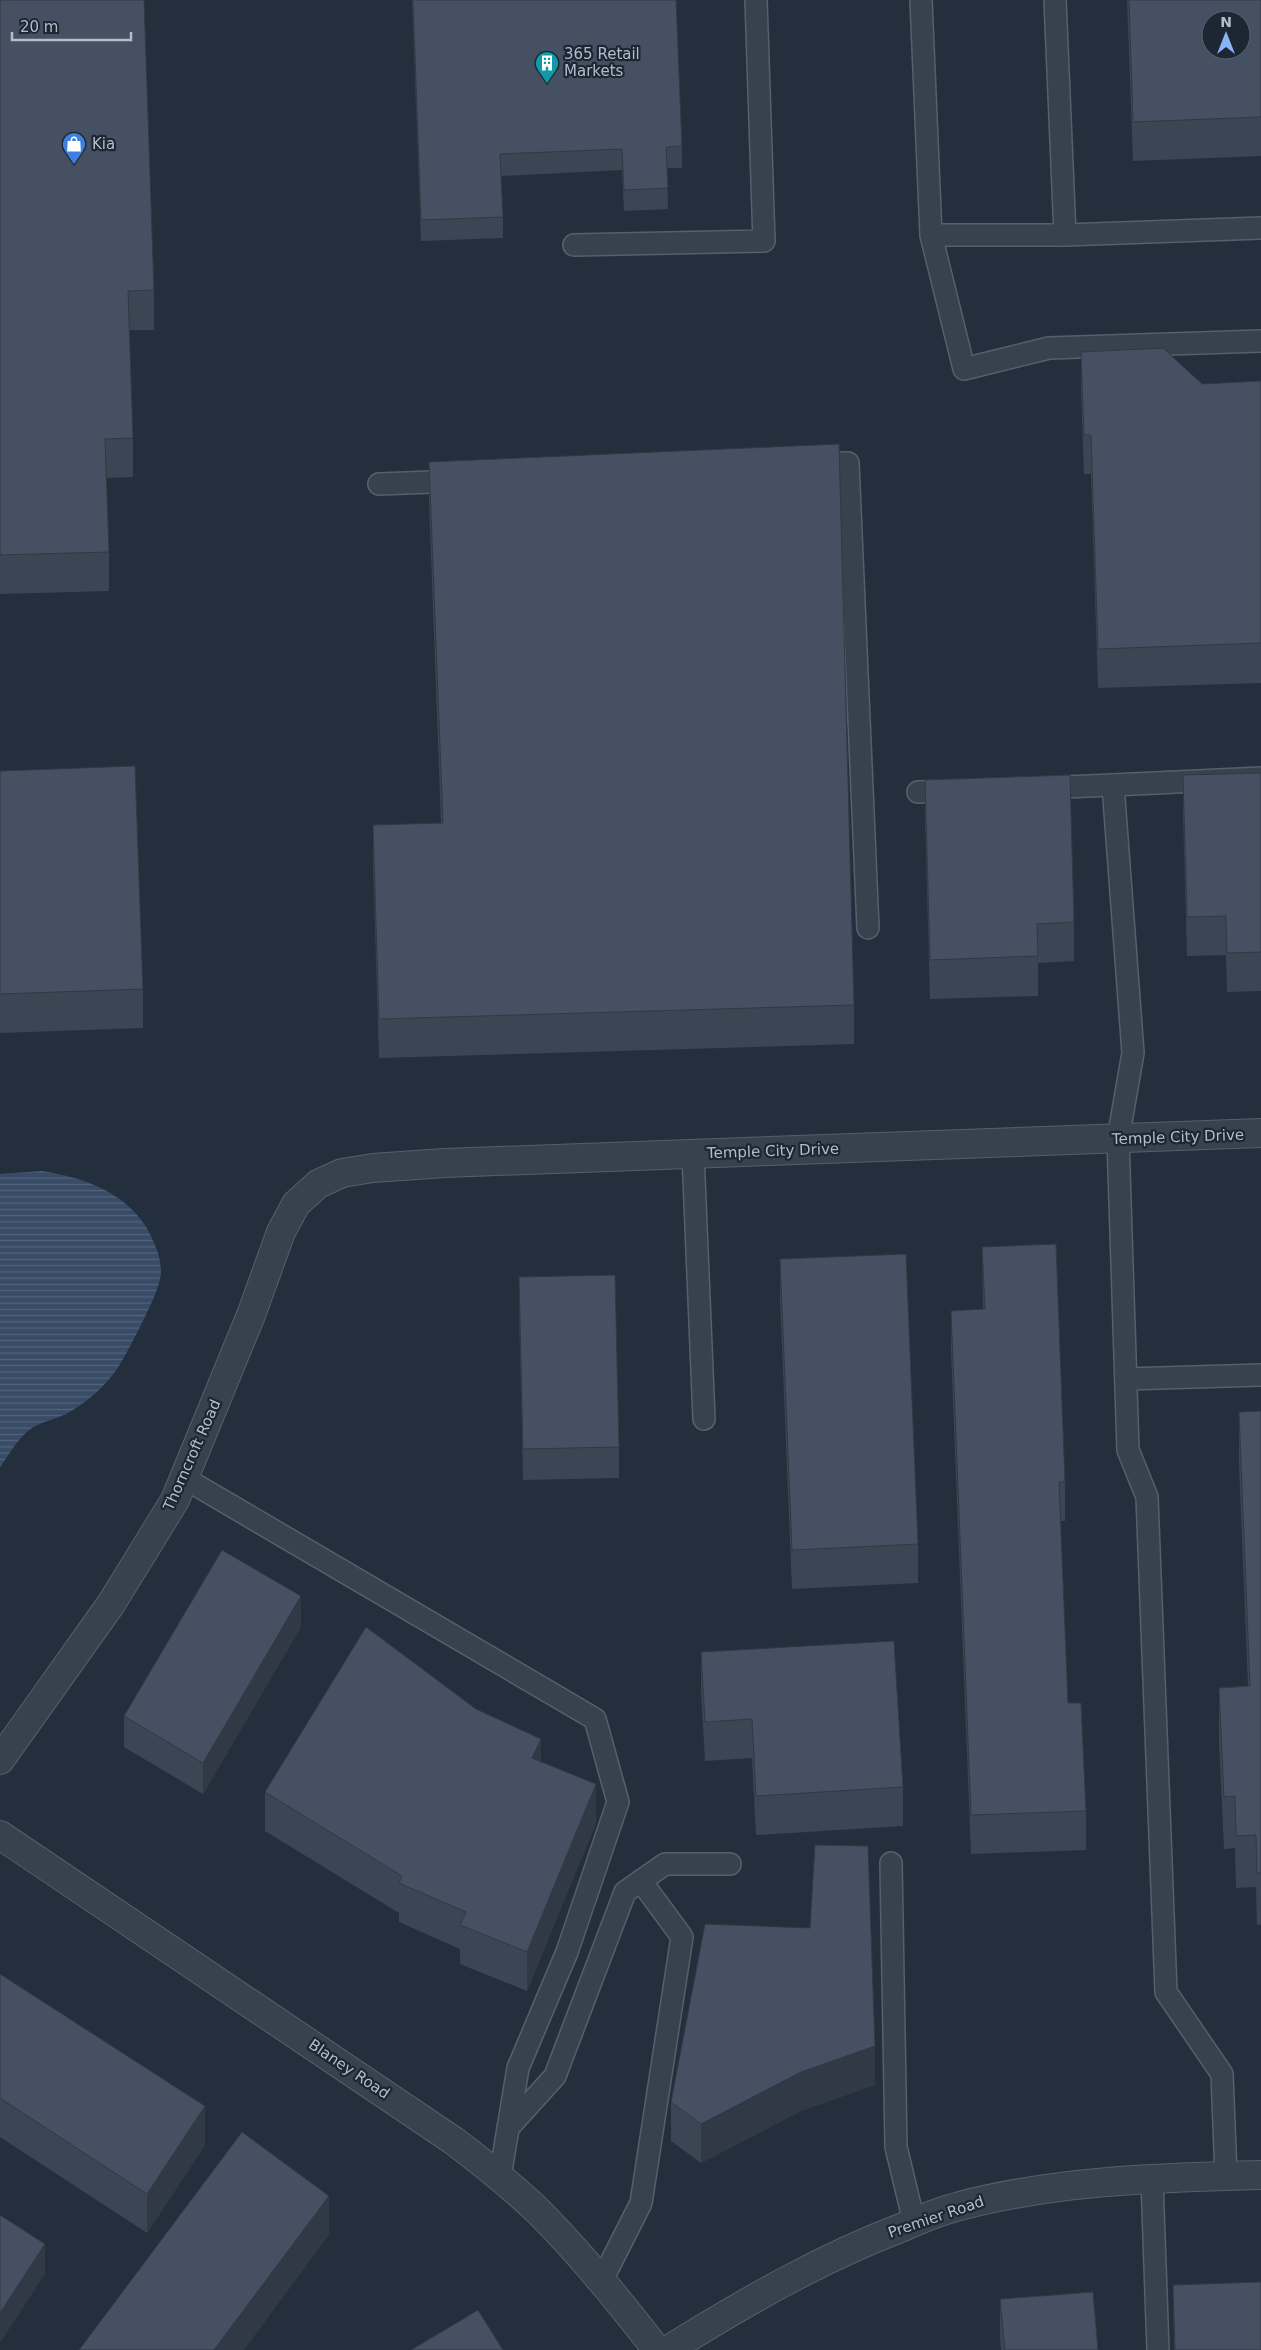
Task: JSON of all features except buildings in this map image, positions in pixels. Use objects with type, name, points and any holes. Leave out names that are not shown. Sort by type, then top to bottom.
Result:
[{"type":"street","name":"Temple City Drive","points":[[296,1204],[318,1184],[342,1173],[373,1168],[605,1156],[1261,1133]]},
{"type":"street","name":"Thorncroft Road","points":[[0,1760],[112,1604],[175,1500],[251,1315],[281,1232],[296,1204]]},
{"type":"street","name":"Blaney Road","points":[[0,1835],[378,2088],[454,2141],[500,2177],[539,2212],[602,2280],[657,2350]]},
{"type":"street","name":"Premier Road","points":[[668,2350],[739,2306],[813,2265],[866,2241],[957,2206],[1050,2188],[1152,2180],[1261,2175]]},
{"type":"lane","points":[[574,245],[764,241],[756,0]]},
{"type":"lane","points":[[921,0],[931,236],[964,369],[1049,348],[1261,342]]},
{"type":"lane","points":[[1055,0],[1065,236]]},
{"type":"lane","points":[[931,236],[1065,236],[1261,228]]},
{"type":"lane","points":[[790,465],[848,462],[868,928]]},
{"type":"lane","points":[[379,484],[476,480]]},
{"type":"lane","points":[[1025,788],[1261,778]]},
{"type":"lane","points":[[1113,785],[1133,1053],[1118,1139],[1128,1450],[1147,1497],[1166,1992],[1222,2074],[1226,2176]]},
{"type":"lane","points":[[918,792],[976,790]]},
{"type":"lane","points":[[693,1154],[704,1419]]},
{"type":"lane","points":[[1126,1379],[1261,1375]]},
{"type":"lane","points":[[184,1478],[595,1720],[618,1802],[567,1952],[518,2068],[500,2177]]},
{"type":"lane","points":[[892,1863],[896,2147],[914,2222]]},
{"type":"lane","points":[[508,2128],[555,2076],[625,1892],[665,1864],[730,1864]]},
{"type":"lane","points":[[602,2280],[641,2203],[682,1937],[641,1881]]},
{"type":"lane","points":[[1152,2180],[1166,2304],[1158,2350]]},
{"type":"water","points":[[42,1171],[93,1184],[123,1201],[146,1227],[157,1250],[161,1272],[158,1286],[139,1329],[123,1360],[108,1381],[76,1408],[66,1414],[36,1425],[28,1431],[0,1467],[0,1174]]},
{"type":"place","name":"365 Retail Markets","points":[[547,84]]},
{"type":"place","name":"Kia","points":[[74,165]]}]
